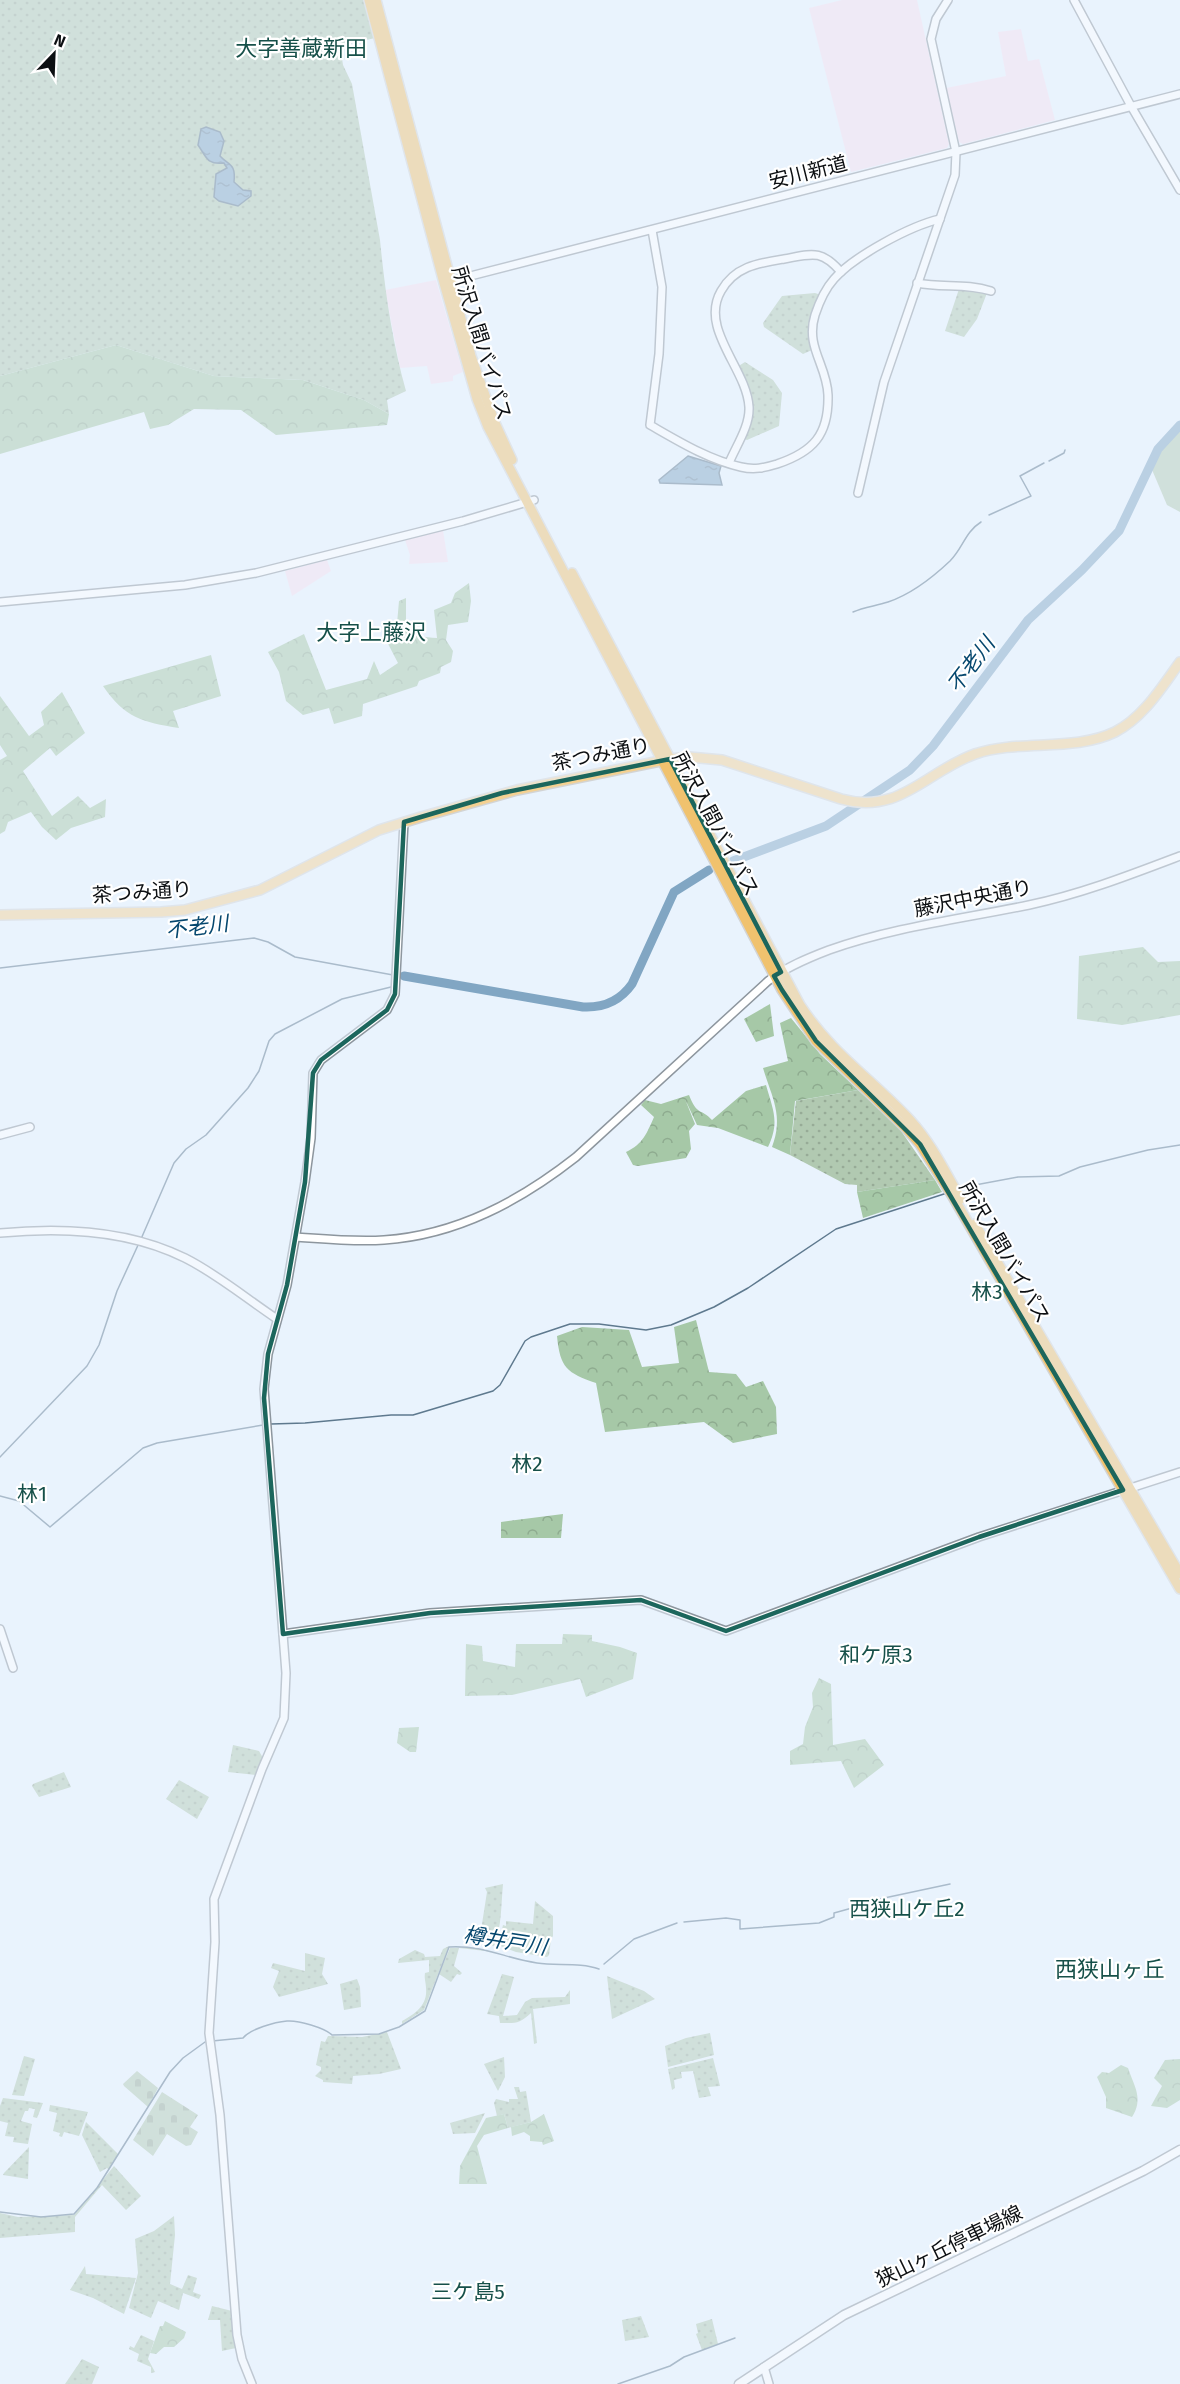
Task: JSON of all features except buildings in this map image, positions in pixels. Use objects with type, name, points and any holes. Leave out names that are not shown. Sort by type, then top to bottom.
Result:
[{"type":"highway","name":"所沢入間バイパス","points":[[369,0],[448,282]]},
{"type":"highway","name":"所沢入間バイパス","points":[[376,0],[474,390],[488,427],[531,501],[777,974],[822,1036],[912,1122],[936,1155],[953,1192],[1126,1489],[1180,1589]]},
{"type":"highway","name":"所沢入間バイパス","points":[[1126,1489],[1180,1574]]},
{"type":"main road","name":"茶つみ通り","points":[[0,915],[185,910],[260,890],[368,835],[404,822],[517,790],[666,759],[689,757],[722,760],[841,799],[872,804],[901,794],[945,768],[975,754],[1008,746],[1086,740],[1116,731],[1138,715],[1180,662]]},
{"type":"main road","name":"狭山ヶ丘停車場線","points":[[739,2384],[844,2315],[1143,2171],[1180,2150]]},
{"type":"street","points":[[858,493],[884,382],[955,174],[956,152],[931,39],[936,19],[948,0]]},
{"type":"street","points":[[1074,0],[1131,106],[1180,190]]},
{"type":"street","name":"安川新道","points":[[448,282],[1180,94]]},
{"type":"street","points":[[652,230],[662,287],[658,354],[650,425],[688,446],[729,463],[743,468],[764,468],[801,456],[818,439],[826,416],[828,392],[813,347],[813,324],[824,294],[841,272],[897,234],[940,219]]},
{"type":"street","points":[[729,463],[747,420],[749,404],[728,348],[716,327],[715,311],[721,291],[735,274],[752,265],[811,254],[828,259],[841,272]]},
{"type":"street","points":[[917,283],[938,287],[973,286],[991,291]]},
{"type":"street","points":[[0,602],[185,585],[256,573],[531,501]]},
{"type":"street","points":[[252,2384],[242,2359],[237,2335],[220,2115],[209,2033],[215,1942],[215,1893],[250,1798],[284,1718],[286,1673],[265,1424],[265,1376],[296,1237],[311,1138],[313,1073],[321,1060],[387,1010],[395,994],[404,822]]},
{"type":"street","name":"藤沢中央通り","points":[[296,1237],[366,1241],[419,1236],[485,1215],[522,1196],[576,1157],[777,974],[820,954],[878,935],[1068,896],[1180,856]]},
{"type":"street","points":[[0,1135],[30,1127]]},
{"type":"street","points":[[0,1233],[54,1230],[140,1240],[187,1259],[277,1319]]},
{"type":"street","points":[[283,1634],[430,1613],[641,1600],[726,1631],[980,1537],[1180,1472]]},
{"type":"street","points":[[0,1629],[13,1668]]},
{"type":"street","points":[[764,2367],[769,2384]]},
{"type":"highlighted area","points":[[670,759],[781,972],[774,976],[782,990],[816,1041],[920,1144],[1123,1490],[979,1537],[726,1631],[641,1600],[430,1613],[283,1634],[264,1398],[268,1354],[287,1285],[305,1182],[313,1073],[321,1060],[387,1010],[395,994],[404,822],[502,793]]},
{"type":"shaded area","points":[[842,0],[917,0],[949,144],[947,148],[851,172],[809,8]]},
{"type":"shaded area","points":[[1021,29],[1028,61],[1039,59],[1055,120],[963,144],[959,142],[946,88],[1006,76],[998,32]]},
{"type":"shaded area","points":[[436,280],[463,372],[453,376],[453,381],[431,384],[427,366],[400,368],[385,290]]},
{"type":"shaded area","points":[[443,530],[448,562],[409,564],[410,555],[405,540]]},
{"type":"shaded area","points":[[327,560],[331,571],[292,596],[285,571]]},
{"type":"green space","points":[[0,0],[365,0],[375,38],[340,46],[343,65],[352,84],[380,240],[390,316],[406,391],[387,400],[389,414],[364,400],[303,380],[214,376],[116,345],[0,376]]},
{"type":"green space","points":[[959,289],[987,293],[977,319],[964,337],[945,331]]},
{"type":"green space","points":[[815,293],[821,295],[812,350],[803,354],[764,327],[763,323],[782,296]]},
{"type":"green space","points":[[116,345],[214,376],[303,380],[364,400],[389,414],[387,425],[276,435],[241,410],[194,409],[168,425],[150,429],[144,412],[0,454],[0,376]]},
{"type":"green space","points":[[745,362],[773,380],[782,393],[779,426],[747,440],[742,438],[751,415],[737,367]]},
{"type":"green space","points":[[1180,427],[1180,512],[1167,505],[1150,465],[1171,434]]},
{"type":"green space","points":[[469,583],[471,601],[468,622],[448,625],[446,640],[453,651],[451,662],[441,667],[440,673],[419,681],[417,686],[363,704],[362,716],[334,724],[329,708],[303,715],[286,701],[279,672],[268,652],[304,634],[326,690],[367,679],[374,661],[380,675],[398,663],[386,640],[396,635],[399,601],[406,598],[406,627],[409,630],[420,636],[437,638],[434,610],[451,603],[455,593]]},
{"type":"green space","points":[[211,655],[221,696],[173,711],[179,728],[135,717],[119,705],[103,686]]},
{"type":"green space","points":[[62,692],[85,733],[56,756],[50,748],[23,771],[52,816],[78,796],[90,808],[106,799],[105,817],[71,828],[56,840],[31,812],[8,822],[5,831],[0,834],[0,760],[7,756],[0,745],[0,696],[29,736],[44,725],[41,712]]},
{"type":"green space","points":[[1143,947],[1158,962],[1180,961],[1180,1015],[1122,1025],[1077,1019],[1079,956]]},
{"type":"green space","points":[[770,1004],[774,1036],[756,1042],[744,1019]]},
{"type":"green space","points":[[791,1018],[820,1054],[858,1090],[795,1101],[790,1155],[772,1147],[777,1116],[763,1068],[788,1061],[780,1023]]},
{"type":"green space","points":[[766,1085],[773,1109],[774,1123],[768,1147],[718,1128],[697,1125],[685,1099],[695,1124],[689,1131],[691,1149],[686,1158],[638,1166],[633,1165],[626,1152],[640,1142],[654,1117],[641,1105],[645,1100],[661,1104],[689,1095],[697,1109],[712,1120],[746,1091]]},
{"type":"green space","points":[[858,1090],[899,1128],[935,1180],[857,1192],[857,1185],[845,1184],[790,1155],[796,1101]]},
{"type":"green space","points":[[935,1180],[942,1192],[863,1218],[857,1192]]},
{"type":"green space","points":[[696,1320],[709,1372],[736,1374],[746,1387],[763,1381],[776,1407],[777,1434],[733,1443],[704,1422],[605,1432],[596,1383],[578,1376],[567,1368],[560,1355],[557,1336],[582,1327],[629,1330],[642,1367],[679,1363],[674,1327]]},
{"type":"green space","points":[[563,1514],[561,1538],[501,1538],[501,1522]]},
{"type":"green space","points":[[563,1634],[592,1635],[592,1641],[637,1653],[633,1679],[586,1697],[580,1679],[512,1695],[465,1696],[466,1644],[482,1646],[483,1661],[515,1667],[516,1644],[562,1644]]},
{"type":"green space","points":[[819,1678],[831,1684],[833,1745],[865,1739],[884,1765],[854,1788],[841,1761],[790,1765],[790,1751],[803,1744],[805,1727],[813,1707],[812,1693]]},
{"type":"green space","points":[[419,1727],[416,1752],[410,1752],[397,1743],[399,1728]]},
{"type":"green space","points":[[233,1745],[259,1751],[263,1758],[256,1775],[228,1772]]},
{"type":"green space","points":[[64,1772],[71,1787],[39,1797],[33,1784]]},
{"type":"green space","points":[[179,1780],[209,1797],[197,1819],[166,1799]]},
{"type":"green space","points":[[503,1884],[497,1939],[494,1946],[479,1943],[487,1892],[485,1888]]},
{"type":"green space","points":[[535,1901],[553,1916],[553,1936],[549,1955],[547,1957],[516,1952],[498,1945],[506,1921],[533,1924]]},
{"type":"green space","points":[[449,1946],[424,2010],[402,2024],[402,2021],[423,2004],[426,1994],[425,1973],[429,1972],[429,1960],[398,1963],[399,1959],[415,1950],[424,1954],[425,1957],[440,1956],[443,1949]]},
{"type":"green space","points":[[469,1947],[494,1952],[459,1948],[454,1966],[462,1973],[457,1974],[451,1982],[439,1974],[450,1948]]},
{"type":"green space","points":[[305,1953],[325,1958],[322,1974],[328,1984],[279,1997],[273,1987],[279,1971],[271,1968],[273,1963],[305,1971]]},
{"type":"green space","points":[[502,1974],[514,1977],[503,2016],[517,2015],[525,2002],[532,1998],[565,1997],[570,1990],[570,2004],[533,2009],[537,2043],[534,2044],[531,2013],[520,2021],[510,2023],[500,2023],[499,2016],[487,2014]]},
{"type":"green space","points":[[607,1976],[644,1991],[655,1999],[612,2019]]},
{"type":"green space","points":[[357,1979],[360,1987],[361,2007],[344,2010],[340,1984]]},
{"type":"green space","points":[[387,2032],[401,2069],[353,2076],[352,2084],[323,2082],[315,2076],[321,2070],[321,2067],[316,2065],[321,2041],[325,2042],[328,2036],[362,2037]]},
{"type":"green space","points":[[710,2033],[714,2055],[668,2067],[665,2046],[686,2038]]},
{"type":"green space","points":[[24,2056],[35,2059],[24,2096],[12,2095]]},
{"type":"green space","points":[[504,2057],[505,2077],[498,2091],[484,2064]]},
{"type":"green space","points":[[713,2058],[720,2086],[708,2087],[711,2096],[699,2098],[693,2071],[681,2072],[682,2078],[674,2080],[675,2088],[672,2090],[668,2069]]},
{"type":"green space","points":[[1180,2059],[1180,2100],[1167,2108],[1151,2106],[1162,2086],[1154,2078],[1165,2060]]},
{"type":"green space","points":[[1121,2065],[1128,2068],[1137,2093],[1136,2110],[1132,2117],[1106,2108],[1106,2097],[1097,2077],[1102,2072],[1109,2073]]},
{"type":"green space","points":[[137,2071],[158,2088],[148,2107],[123,2084]]},
{"type":"green space","points":[[514,2087],[519,2087],[520,2092],[526,2091],[531,2122],[508,2128],[504,2114],[497,2116],[494,2103],[496,2099],[509,2102],[509,2099],[518,2099]]},
{"type":"green space","points":[[162,2092],[198,2115],[190,2127],[198,2132],[191,2145],[186,2146],[167,2134],[153,2156],[133,2140]]},
{"type":"green space","points":[[3,2098],[43,2103],[37,2118],[33,2117],[35,2109],[29,2108],[25,2111],[21,2121],[32,2124],[28,2144],[13,2142],[14,2137],[5,2136],[8,2123],[0,2121],[0,2106]]},
{"type":"green space","points":[[50,2105],[88,2112],[79,2136],[64,2132],[62,2137],[59,2136],[60,2133],[53,2131],[57,2113],[49,2111]]},
{"type":"green space","points":[[485,2113],[475,2133],[453,2134],[450,2123]]},
{"type":"green space","points":[[504,2114],[508,2128],[484,2135],[477,2146],[487,2184],[459,2184],[460,2166],[486,2118]]},
{"type":"green space","points":[[544,2114],[554,2141],[543,2145],[542,2142],[530,2141],[530,2136],[524,2132],[512,2136],[511,2127],[531,2122]]},
{"type":"green space","points":[[86,2122],[118,2154],[109,2170],[107,2168],[100,2172],[82,2135]]},
{"type":"green space","points":[[29,2147],[28,2179],[3,2175],[4,2173]]},
{"type":"green space","points":[[114,2166],[141,2196],[126,2210],[102,2185],[75,2217],[75,2232],[0,2238],[0,2213],[18,2217],[74,2215]]},
{"type":"green space","points":[[174,2216],[175,2235],[170,2284],[182,2289],[188,2275],[197,2278],[193,2292],[201,2295],[199,2299],[183,2293],[179,2310],[158,2301],[151,2318],[129,2308],[138,2273],[135,2239],[154,2231]]},
{"type":"green space","points":[[85,2266],[86,2274],[136,2278],[124,2314],[93,2298],[70,2290]]},
{"type":"green space","points":[[212,2306],[232,2311],[236,2348],[222,2351],[220,2320],[208,2320]]},
{"type":"green space","points":[[641,2316],[649,2337],[625,2341],[622,2320]]},
{"type":"green space","points":[[712,2319],[718,2344],[702,2350],[696,2334],[698,2333],[696,2324]]},
{"type":"green space","points":[[165,2321],[186,2332],[184,2338],[174,2347],[164,2347],[156,2354],[150,2353],[160,2326],[163,2326]]},
{"type":"green space","points":[[141,2335],[154,2341],[148,2359],[155,2372],[151,2373],[151,2367],[137,2361],[139,2354],[129,2349],[130,2346],[134,2348]]},
{"type":"green space","points":[[82,2359],[99,2367],[92,2384],[65,2384]]},
{"type":"water","points":[[206,127],[220,132],[224,141],[220,156],[233,168],[234,182],[243,190],[251,191],[251,196],[238,206],[219,201],[214,197],[216,174],[227,168],[224,163],[214,163],[208,160],[198,145],[201,129]]},
{"type":"water","points":[[688,456],[721,466],[719,473],[722,485],[660,483],[659,480]]},
{"type":"waterway","name":"不老川","points":[[733,861],[826,826],[910,770],[933,746],[1028,620],[1082,570],[1119,531],[1158,449],[1180,425]]},
{"type":"waterway","points":[[1049,461],[1064,453],[1065,450]]},
{"type":"waterway","points":[[989,515],[1031,496],[1020,476],[1044,463]]},
{"type":"waterway","points":[[853,612],[897,599],[921,585],[950,561],[971,530],[981,522]]},
{"type":"waterway","name":"不老川","points":[[404,976],[583,1007],[604,1005],[622,995],[632,984],[674,892],[709,870]]},
{"type":"waterway","name":"不老川","points":[[0,968],[254,938],[268,942],[295,957],[393,975],[392,980]]},
{"type":"waterway","points":[[141,1239],[174,1163],[186,1149],[206,1135],[248,1088],[259,1071],[269,1041],[275,1034],[342,999],[391,987]]},
{"type":"waterway","points":[[959,1188],[1018,1177],[1059,1176],[1080,1167],[1148,1150],[1180,1145]]},
{"type":"waterway","points":[[271,1424],[413,1415],[493,1391],[500,1385],[525,1341],[531,1337],[570,1324],[599,1324],[646,1330],[671,1325],[714,1307],[748,1288],[836,1229],[947,1193]]},
{"type":"waterway","points":[[0,1457],[87,1366],[99,1345],[117,1291],[139,1243]]},
{"type":"waterway","points":[[0,1496],[19,1501],[50,1527],[143,1448],[157,1443],[263,1425]]},
{"type":"waterway","name":"樽井戸川","points":[[684,1922],[726,1918],[740,1920],[740,1929],[819,1923],[834,1917],[834,1913],[852,1908],[856,1904],[950,1884]]},
{"type":"waterway","name":"樽井戸川","points":[[604,1964],[634,1939],[677,1923]]},
{"type":"waterway","name":"樽井戸川","points":[[212,2041],[243,2038],[257,2029],[287,2021],[311,2025],[332,2035],[379,2034],[399,2027],[425,2011],[449,1947],[473,1948],[537,1963],[599,1969]]},
{"type":"waterway","name":"樽井戸川","points":[[0,2212],[41,2217],[74,2214],[97,2188],[170,2072],[183,2058],[205,2042]]},
{"type":"waterway","points":[[618,2384],[670,2366],[684,2357],[735,2338]]},
{"type":"district","name":"大字善蔵新田","points":[[301,48]]},
{"type":"district","name":"大字上藤沢","points":[[371,632]]},
{"type":"district","name":"林3","points":[[987,1292]]},
{"type":"district","name":"林2","points":[[527,1464]]},
{"type":"district","name":"林1","points":[[32,1494]]},
{"type":"district","name":"和ケ原3","points":[[876,1655]]},
{"type":"district","name":"西狭山ケ丘2","points":[[907,1909]]},
{"type":"district","name":"西狭山ヶ丘","points":[[1110,1969]]},
{"type":"district","name":"三ケ島5","points":[[468,2292]]}]
